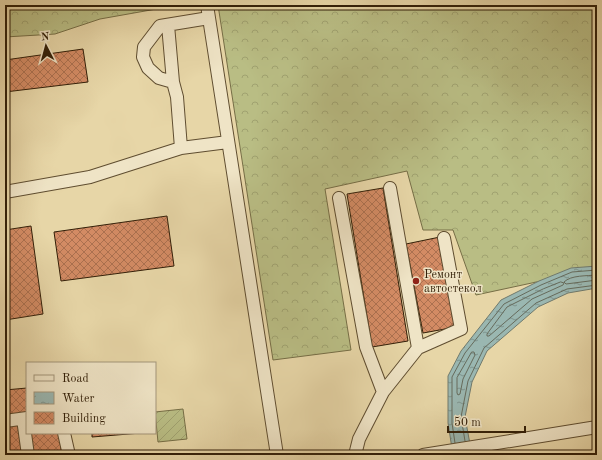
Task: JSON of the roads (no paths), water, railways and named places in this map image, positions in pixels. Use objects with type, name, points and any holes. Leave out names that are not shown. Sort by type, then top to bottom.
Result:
[{"type":"street","points":[[207,5],[277,455]]},
{"type":"street","points":[[173,82],[159,78],[148,68],[143,57],[144,47],[160,26],[209,18]]},
{"type":"street","points":[[168,25],[173,82],[177,96],[181,148]]},
{"type":"street","points":[[5,192],[90,177],[181,148],[228,142]]},
{"type":"street","points":[[390,188],[418,348]]},
{"type":"street","points":[[339,198],[366,347],[383,392]]},
{"type":"street","points":[[355,455],[358,440],[383,392],[418,348],[461,329],[444,238]]},
{"type":"street","points":[[5,421],[25,419],[26,431]]},
{"type":"street","points":[[423,455],[597,427]]},
{"type":"street","points":[[26,434],[28,455]]},
{"type":"street","points":[[64,434],[69,455]]},
{"type":"water","points":[[597,266],[597,288],[568,293],[538,307],[487,351],[472,382],[465,417],[472,455],[453,455],[448,423],[448,376],[461,351],[501,300],[539,281],[571,268]]},
{"type":"place","name":"Ремонт автостекол","points":[[416,281]]}]
